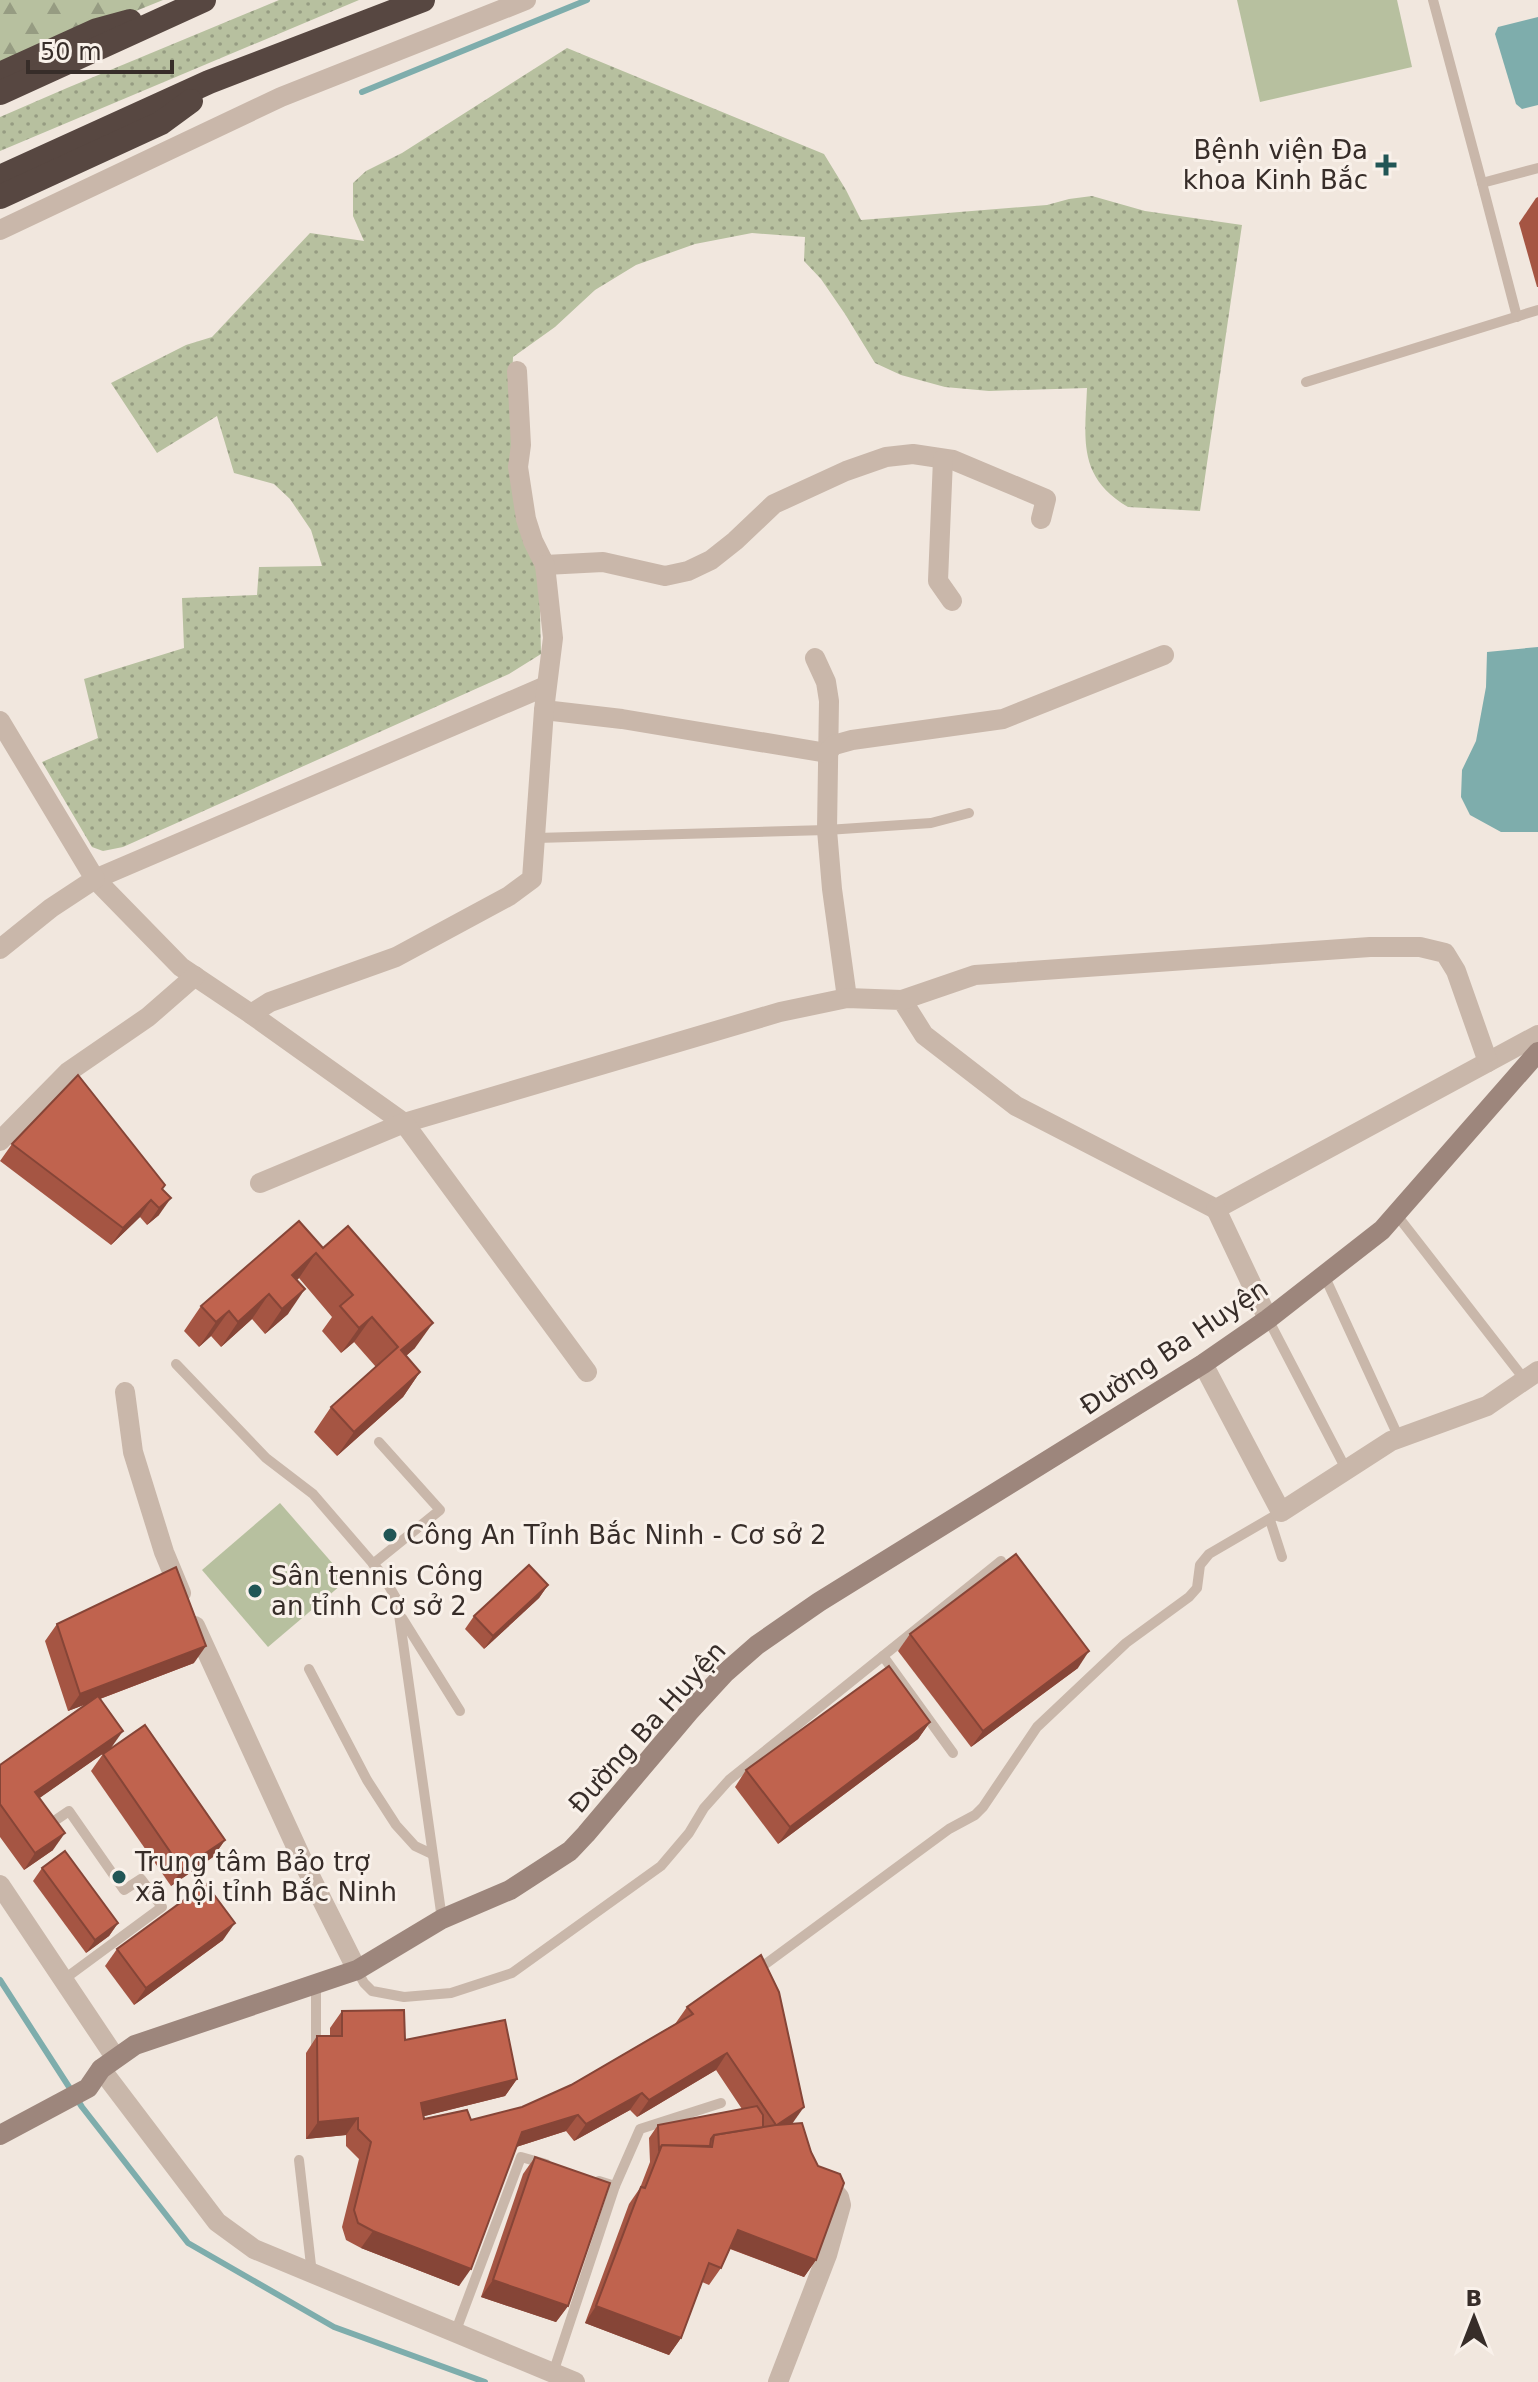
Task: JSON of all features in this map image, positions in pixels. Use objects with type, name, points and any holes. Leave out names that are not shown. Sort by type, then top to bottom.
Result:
[{"type":"highway","points":[[0,74],[97,30],[203,0]]},
{"type":"highway","points":[[0,93],[203,0]]},
{"type":"highway","points":[[0,177],[236,70],[423,0]]},
{"type":"highway","points":[[0,197],[161,123],[236,70]]},
{"type":"street","points":[[0,230],[281,97],[526,0]]},
{"type":"street","points":[[251,1014],[270,1002],[396,957],[509,896],[532,879],[546,686],[553,638],[545,565],[526,519],[518,467],[521,445],[517,371]]},
{"type":"street","points":[[545,565],[603,562],[665,576],[677,574],[711,560],[774,504],[821,481],[886,457],[913,454],[953,460],[1046,499],[1041,519]]},
{"type":"street","points":[[943,459],[938,581],[952,601]]},
{"type":"street","points":[[827,753],[834,745],[852,740],[1003,719],[1164,655]]},
{"type":"street","points":[[815,658],[826,682],[829,716],[827,830],[847,998]]},
{"type":"street","points":[[0,949],[51,908],[95,879],[546,686]]},
{"type":"street","points":[[544,710],[622,719],[827,753]]},
{"type":"street","points":[[0,721],[95,879],[181,967],[404,1123],[587,1372]]},
{"type":"street","points":[[260,1183],[404,1123],[780,1012],[847,998],[902,1000],[975,975],[1370,947],[1420,947],[1445,953],[1456,971],[1488,1062]]},
{"type":"street","points":[[0,1141],[68,1072],[148,1017],[195,976]]},
{"type":"street","points":[[902,1000],[924,1035],[1016,1106],[1216,1209],[1268,1319]]},
{"type":"street","points":[[1216,1209],[1538,1035]]},
{"type":"street","name":"Đường Ba Huyện","points":[[0,2135],[47,2109],[135,2045],[357,1970],[442,1919],[510,1890],[570,1851],[705,1693],[757,1645],[819,1602],[1203,1364],[1268,1319],[1382,1230],[1538,1052]]},
{"type":"street","points":[[1203,1364],[1276,1516],[1391,1441],[1487,1406],[1532,1376]]},
{"type":"street","points":[[125,1392],[133,1452],[164,1552],[221,1686],[357,1970]]},
{"type":"street","points":[[0,1885],[63,1980],[102,2070],[217,2222],[254,2249],[575,2382]]},
{"type":"street","points":[[778,2382],[827,2255],[841,2205],[839,2197],[823,2180]]},
{"type":"lane","points":[[1433,0],[1517,317]]},
{"type":"lane","points":[[1482,183],[1538,168]]},
{"type":"lane","points":[[1306,382],[1538,310]]},
{"type":"lane","points":[[536,838],[827,830],[931,823],[969,813]]},
{"type":"lane","points":[[1396,1214],[1532,1376]]},
{"type":"lane","points":[[1324,1275],[1399,1438]]},
{"type":"lane","points":[[1268,1319],[1347,1471]]},
{"type":"lane","points":[[176,1364],[266,1458],[313,1494],[382,1574],[397,1600],[442,1919]]},
{"type":"lane","points":[[373,1564],[440,1510],[379,1442]]},
{"type":"lane","points":[[755,1972],[949,1829],[975,1815],[1037,1727],[1126,1643],[1189,1597],[1197,1588],[1200,1565],[1209,1554],[1276,1516],[1282,1557]]},
{"type":"lane","points":[[357,1970],[372,1991],[404,1997],[451,1993],[512,1973],[661,1866],[729,1780],[1001,1561]]},
{"type":"lane","points":[[399,1613],[460,1711]]},
{"type":"lane","points":[[883,1656],[953,1753]]},
{"type":"lane","points":[[309,1669],[367,1780],[396,1825],[415,1846],[432,1854]]},
{"type":"lane","points":[[47,1826],[69,1811],[124,1890],[141,1879],[162,1907],[63,1980]]},
{"type":"lane","points":[[316,1983],[316,2050]]},
{"type":"lane","points":[[553,2373],[615,2186],[640,2129],[721,2103]]},
{"type":"lane","points":[[455,2333],[521,2157],[561,2169]]},
{"type":"lane","points":[[299,2160],[312,2274]]},
{"type":"lane","points":[[588,2178],[615,2186]]},
{"type":"green space","points":[[0,0],[163,0],[0,66]]},
{"type":"green space","points":[[279,0],[359,0],[0,151],[0,117]]},
{"type":"green space","points":[[1237,0],[1397,0],[1412,67],[1260,102]]},
{"type":"green space","points":[[567,48],[824,154],[861,220],[1047,205],[1092,196],[1145,211],[1242,225],[1200,511],[1128,507],[1100,483],[1088,455],[1085,424],[1087,388],[989,391],[945,387],[901,375],[875,363],[821,279],[804,261],[805,237],[752,233],[695,244],[636,265],[595,290],[555,327],[513,357],[511,404],[539,569],[541,654],[509,674],[123,847],[103,851],[92,847],[42,762],[98,738],[84,679],[184,648],[182,598],[257,595],[259,567],[322,566],[311,530],[290,499],[274,484],[234,473],[217,416],[157,453],[111,383],[186,345],[212,337],[310,233],[364,241],[353,216],[353,183],[366,171],[402,153]]},
{"type":"green space","points":[[280,1503],[347,1580],[268,1647],[202,1570]]},
{"type":"water","points":[[1538,17],[1538,105],[1522,109],[1516,104],[1495,34],[1498,27]]},
{"type":"water","points":[[1538,647],[1538,832],[1501,832],[1470,815],[1461,797],[1462,770],[1476,741],[1486,687],[1487,652]]},
{"type":"building","points":[[78,1075],[165,1185],[162,1189],[171,1198],[159,1208],[151,1200],[123,1228],[12,1144]]},
{"type":"building","points":[[299,1221],[323,1248],[348,1226],[433,1323],[401,1350],[420,1372],[354,1432],[331,1407],[398,1347],[372,1317],[359,1328],[340,1306],[353,1295],[316,1253],[292,1275],[305,1289],[282,1309],[269,1294],[238,1322],[229,1311],[216,1322],[201,1306]]},
{"type":"building","points":[[1016,1554],[1089,1651],[983,1731],[910,1634]]},
{"type":"building","points":[[529,1565],[548,1585],[493,1636],[474,1616]]},
{"type":"building","points":[[176,1567],[206,1646],[80,1694],[57,1624]]},
{"type":"building","points":[[889,1666],[930,1722],[790,1827],[746,1770]]},
{"type":"building","points":[[98,1696],[123,1731],[35,1792],[65,1833],[35,1853],[0,1804],[0,1765]]},
{"type":"building","points":[[145,1725],[225,1840],[182,1869],[103,1754]]},
{"type":"building","points":[[65,1851],[118,1923],[95,1940],[42,1868]]},
{"type":"building","points":[[206,1884],[235,1923],[146,1988],[117,1949]]},
{"type":"building","points":[[761,1955],[779,1992],[804,2107],[777,2125],[802,2123],[818,2166],[840,2174],[844,2183],[816,2260],[738,2230],[721,2268],[709,2263],[681,2338],[596,2306],[641,2187],[645,2188],[662,2145],[712,2147],[714,2135],[776,2125],[727,2053],[649,2100],[642,2093],[586,2124],[578,2115],[522,2132],[471,2269],[358,2223],[354,2210],[371,2142],[358,2129],[358,2118],[318,2122],[317,2036],[342,2036],[342,2011],[404,2010],[405,2040],[505,2020],[517,2079],[421,2103],[424,2119],[467,2110],[471,2120],[522,2107],[571,2085],[693,2014],[687,2007]]},
{"type":"building","points":[[757,2106],[763,2115],[763,2127],[714,2135],[710,2146],[662,2145],[659,2149],[658,2125]]},
{"type":"building","points":[[535,2157],[610,2183],[568,2306],[493,2280]]},
{"type":"waterway","points":[[362,92],[587,0]]},
{"type":"waterway","points":[[0,1980],[82,2107],[188,2243],[334,2327],[485,2382]]},
{"type":"place","name":"Bệnh viện Đa khoa Kinh Bắc","points":[[1386,165]]},
{"type":"place","name":"Công An Tỉnh Bắc Ninh - Cơ sở 2","points":[[390,1535]]},
{"type":"place","name":"Sân tennis Công an tỉnh Cơ sở 2","points":[[255,1591]]},
{"type":"place","name":"Trung tâm Bảo trợ xã hội tỉnh Bắc Ninh","points":[[119,1877]]}]
